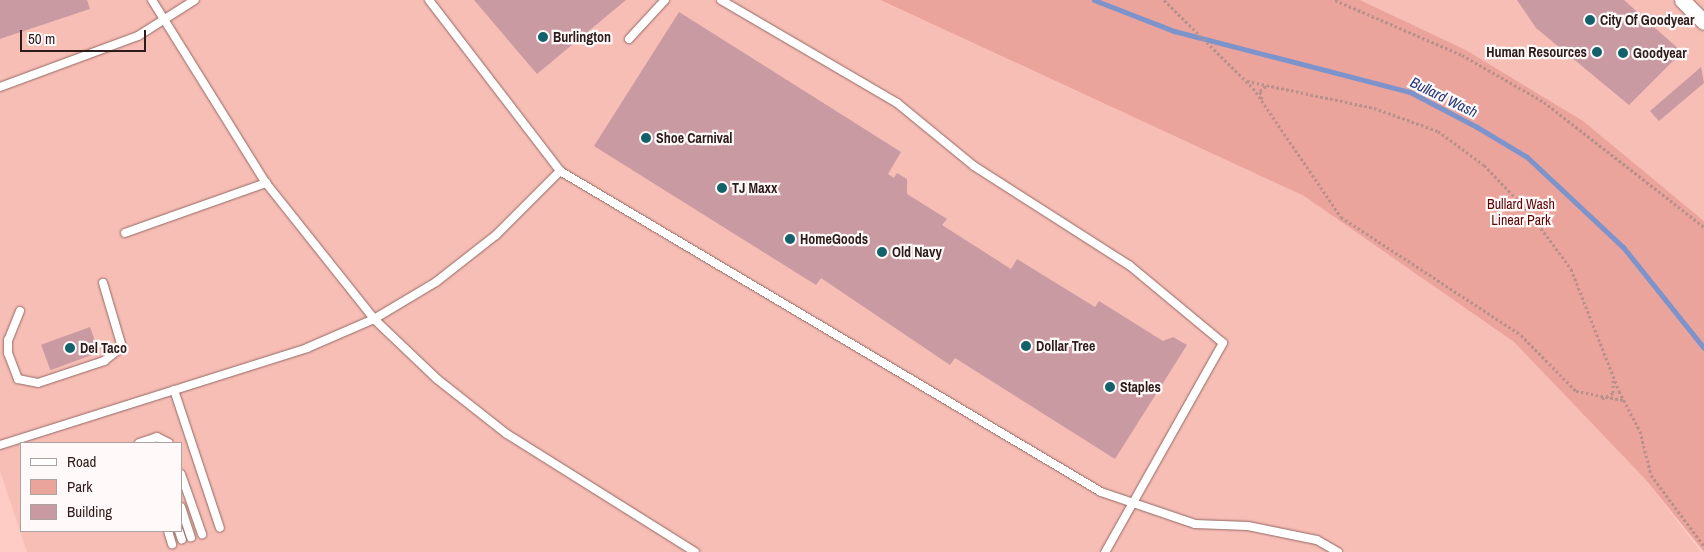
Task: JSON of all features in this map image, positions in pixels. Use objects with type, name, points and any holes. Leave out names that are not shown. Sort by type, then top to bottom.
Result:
[{"type":"street","points":[[1682,0],[1703,20]]},
{"type":"lane","points":[[152,0],[167,21],[266,183],[374,320],[437,379],[507,434],[695,552]]},
{"type":"lane","points":[[0,87],[98,54],[167,21],[195,0]]},
{"type":"lane","points":[[429,0],[560,171],[1101,492],[1132,506],[1195,524],[1248,526],[1317,540],[1338,552]]},
{"type":"lane","points":[[629,39],[665,0]]},
{"type":"lane","points":[[720,0],[897,103],[974,166],[1129,265],[1223,343],[1105,552]]},
{"type":"lane","points":[[0,445],[307,348],[374,320],[436,282],[496,234],[560,171]]},
{"type":"lane","points":[[125,232],[266,183]]},
{"type":"lane","points":[[20,311],[8,340],[8,353],[18,379],[38,383],[104,361],[122,347],[103,284]]},
{"type":"lane","points":[[174,390],[220,528]]},
{"type":"lane","points":[[182,477],[202,534]]},
{"type":"lane","points":[[182,510],[191,537]]},
{"type":"lane","points":[[168,532],[172,544]]},
{"type":"lane","points":[[179,532],[182,540]]},
{"type":"path","points":[[1164,0],[1247,81],[1341,217],[1521,335],[1576,391],[1601,399],[1624,400]]},
{"type":"path","points":[[1335,0],[1454,51],[1544,102],[1704,227]]},
{"type":"path","points":[[1247,81],[1374,108],[1438,131],[1484,165],[1530,212],[1571,269],[1613,375],[1640,432],[1651,475],[1704,546]]},
{"type":"path","points":[[1262,102],[1260,91],[1266,85]]},
{"type":"path","points":[[1601,399],[1613,393],[1613,375]]},
{"type":"shaded area","points":[[0,0],[879,0],[1304,196],[1514,342],[1646,480],[1701,552],[27,552],[20,532],[182,532],[182,442],[20,442],[20,531],[0,471]]},
{"type":"shaded area","points":[[1360,0],[1704,0],[1704,221],[1582,121],[1466,50]]},
{"type":"green space","name":"Bullard Wash Linear Park","points":[[880,0],[1360,0],[1466,50],[1583,121],[1704,221],[1704,552],[1646,480],[1514,342],[1304,196]]},
{"type":"building","points":[[0,0],[87,0],[90,9],[0,39]]},
{"type":"building","name":"Burlington","points":[[474,0],[626,0],[537,74]]},
{"type":"building","points":[[1517,0],[1624,0],[1682,52],[1629,105],[1536,28]]},
{"type":"building","points":[[679,12],[901,152],[888,174],[894,178],[897,173],[907,179],[907,194],[947,219],[942,225],[1011,269],[1017,259],[1095,307],[1099,301],[1163,341],[1173,337],[1187,345],[1115,459],[955,358],[950,365],[821,278],[816,285],[594,146]]},
{"type":"building","points":[[1701,67],[1704,83],[1659,121],[1650,111]]},
{"type":"building","name":"Del Taco","points":[[90,327],[99,352],[50,370],[41,345]]},
{"type":"waterway","name":"Bullard Wash","points":[[1094,0],[1174,31],[1410,92],[1477,127],[1527,157],[1623,247],[1704,348]]},
{"type":"place","name":"City Of Goodyear","points":[[1590,20]]},
{"type":"place","name":"Burlington","points":[[543,37]]},
{"type":"place","name":"Human Resources","points":[[1597,52]]},
{"type":"place","name":"Goodyear","points":[[1623,53]]},
{"type":"place","name":"Shoe Carnival","points":[[646,138]]},
{"type":"place","name":"TJ Maxx","points":[[722,188]]},
{"type":"place","name":"HomeGoods","points":[[790,239]]},
{"type":"place","name":"Old Navy","points":[[882,252]]},
{"type":"place","name":"Dollar Tree","points":[[1026,346]]},
{"type":"place","name":"Del Taco","points":[[70,348]]},
{"type":"place","name":"Staples","points":[[1110,387]]}]
